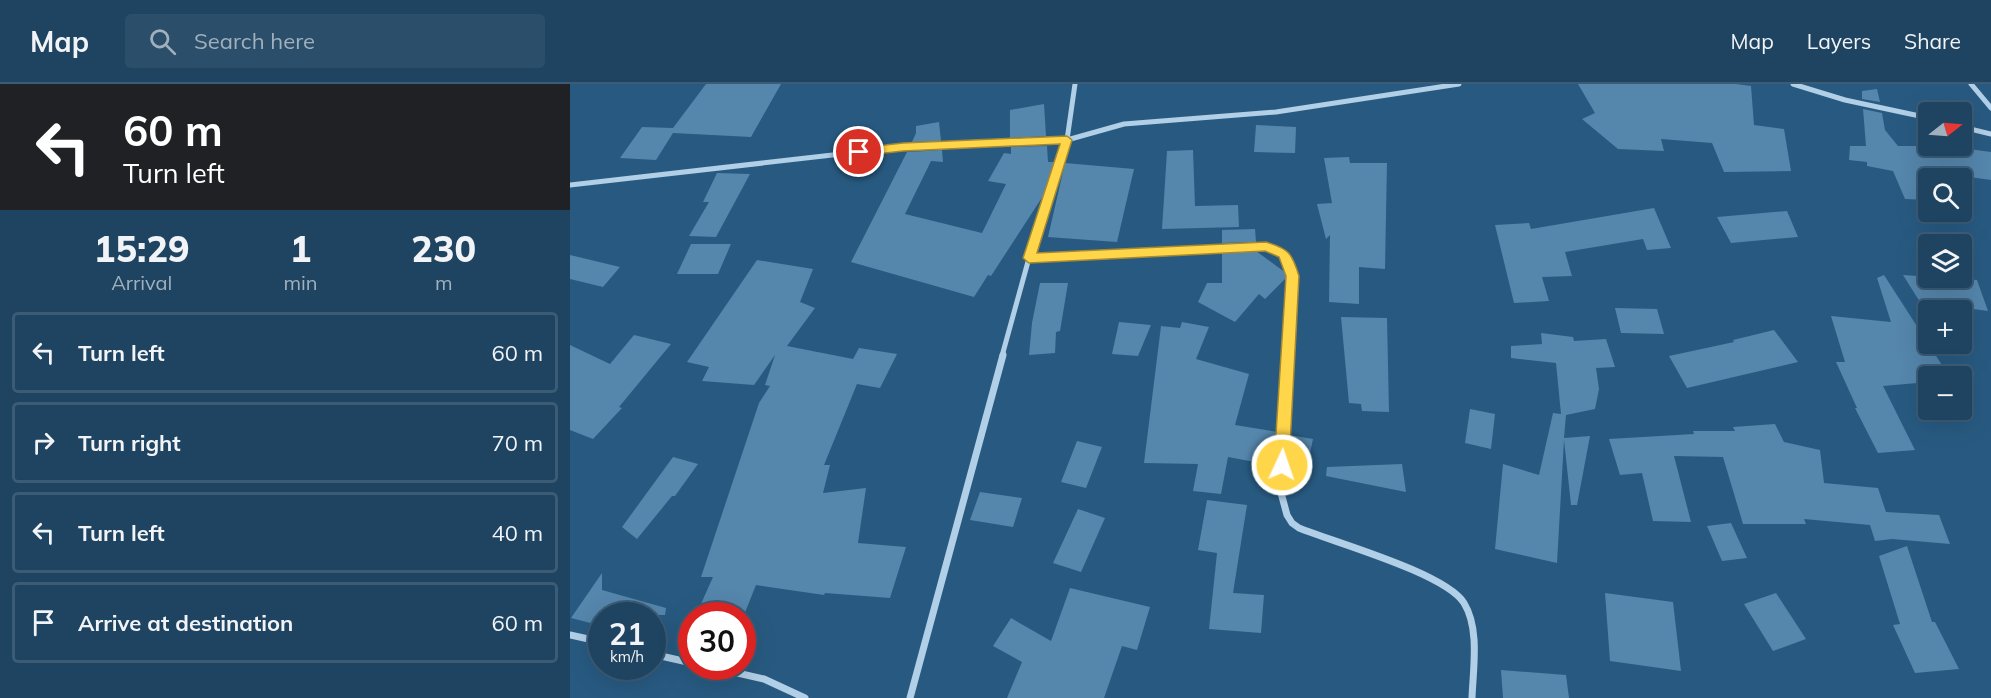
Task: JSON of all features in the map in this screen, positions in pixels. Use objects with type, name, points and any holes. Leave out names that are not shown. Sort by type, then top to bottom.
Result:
[{"type":"street","points":[[910,698],[1029,258],[1067,140],[1075,84]]},
{"type":"street","points":[[570,186],[903,147],[1067,140],[1124,124],[1276,112],[1459,84]]},
{"type":"street","points":[[1793,84],[1845,100],[1918,116]]},
{"type":"street","points":[[1971,84],[1991,108]]},
{"type":"street","points":[[1972,129],[1991,134]]},
{"type":"street","points":[[1029,258],[1266,246],[1283,254],[1287,258],[1293,276],[1280,489],[1283,507],[1293,524],[1321,538],[1438,580],[1456,593],[1468,616],[1471,636],[1472,698]]},
{"type":"street","points":[[570,635],[588,639]]},
{"type":"street","points":[[756,677],[805,698]]},
{"type":"building","points":[[706,84],[781,84],[751,137],[673,133],[656,160],[620,158],[642,127],[673,128]]},
{"type":"building","points":[[1578,84],[1736,84],[1751,86],[1754,125],[1784,129],[1791,171],[1724,172],[1712,143],[1661,139],[1664,151],[1618,149],[1582,119],[1595,113]]},
{"type":"building","points":[[1877,89],[1880,102],[1862,99],[1862,91]]},
{"type":"building","points":[[1044,104],[1046,136],[1010,138],[1010,110]]},
{"type":"building","points":[[1863,109],[1882,113],[1885,130],[1898,146],[1918,146],[1918,156],[1972,156],[1972,149],[1991,152],[1991,180],[1972,177],[1972,168],[1918,168],[1918,200],[1905,199],[1893,171],[1867,166],[1867,162],[1849,160],[1850,146],[1866,146]]},
{"type":"building","points":[[939,122],[941,141],[912,142],[916,126]]},
{"type":"building","points":[[1256,125],[1296,127],[1295,153],[1254,152]]},
{"type":"building","points":[[1047,146],[1048,162],[1055,162],[1045,193],[991,276],[988,275],[974,297],[851,262],[907,152],[942,150],[943,162],[931,161],[905,214],[982,233],[1006,184],[988,181],[1004,153],[1011,154],[1011,147]]},
{"type":"building","points":[[1193,150],[1195,206],[1238,205],[1239,227],[1162,229],[1167,151]]},
{"type":"building","points":[[1349,157],[1350,163],[1387,163],[1385,269],[1359,267],[1359,304],[1329,302],[1330,235],[1326,239],[1317,204],[1332,203],[1324,158]]},
{"type":"building","points":[[1065,163],[1134,169],[1117,242],[1048,237]]},
{"type":"building","points":[[717,173],[750,174],[716,237],[689,236],[709,202],[703,202]]},
{"type":"building","points":[[1654,208],[1671,248],[1647,250],[1643,239],[1565,252],[1572,276],[1542,277],[1549,301],[1514,303],[1495,225],[1529,223],[1531,229]]},
{"type":"building","points":[[1787,211],[1798,237],[1731,243],[1717,217]]},
{"type":"building","points":[[1255,229],[1256,242],[1222,243],[1222,230]]},
{"type":"building","points":[[691,244],[731,244],[718,274],[677,274]]},
{"type":"building","points":[[1256,251],[1286,273],[1287,277],[1265,299],[1259,294],[1235,322],[1198,302],[1207,283],[1222,283],[1222,253]]},
{"type":"building","points":[[570,255],[620,267],[603,287],[570,279]]},
{"type":"building","points":[[757,260],[813,269],[800,302],[815,308],[787,346],[853,359],[859,348],[897,354],[880,388],[857,384],[824,465],[830,465],[823,493],[866,488],[858,543],[906,547],[890,598],[825,593],[824,595],[756,585],[749,602],[702,602],[713,577],[701,577],[759,403],[770,386],[765,385],[775,355],[754,385],[702,381],[709,367],[687,362]]},
{"type":"building","points":[[1884,275],[1918,328],[1918,354],[1935,354],[1943,366],[1918,366],[1918,383],[1883,386],[1915,450],[1878,453],[1855,408],[1857,408],[1836,362],[1845,362],[1831,316],[1891,322],[1877,278]]},
{"type":"building","points":[[1903,275],[1918,276],[1918,288],[1972,288],[1972,280],[1977,280],[1988,311],[1972,309],[1972,300],[1919,300]]},
{"type":"building","points":[[1040,283],[1068,283],[1060,331],[1056,332],[1055,353],[1029,355],[1032,323]]},
{"type":"building","points":[[1615,308],[1657,309],[1664,334],[1621,333]]},
{"type":"building","points":[[1341,317],[1387,318],[1389,412],[1362,411],[1361,404],[1349,403]]},
{"type":"building","points":[[1119,322],[1151,325],[1138,356],[1112,354]]},
{"type":"building","points":[[1182,322],[1209,327],[1196,359],[1249,374],[1235,425],[1278,432],[1276,466],[1228,457],[1221,494],[1193,491],[1198,464],[1144,463],[1161,326],[1180,328]]},
{"type":"building","points":[[1774,330],[1798,362],[1687,388],[1669,356],[1734,342],[1733,340]]},
{"type":"building","points":[[1541,333],[1573,337],[1574,341],[1606,339],[1615,367],[1596,368],[1599,389],[1595,409],[1566,415],[1564,438],[1590,436],[1577,505],[1571,505],[1564,440],[1557,563],[1495,549],[1503,464],[1539,475],[1553,413],[1561,414],[1556,363],[1511,358],[1511,346],[1542,344]]},
{"type":"building","points":[[634,335],[671,344],[619,407],[622,408],[593,439],[570,430],[570,345],[610,364]]},
{"type":"building","points":[[1470,409],[1495,414],[1491,449],[1465,443]]},
{"type":"building","points":[[1775,424],[1784,442],[1820,450],[1824,483],[1878,488],[1886,512],[1939,515],[1950,544],[1892,539],[1875,541],[1870,525],[1804,519],[1806,524],[1743,524],[1723,457],[1674,456],[1691,522],[1653,521],[1642,473],[1620,475],[1609,439],[1694,434],[1693,431],[1735,431],[1733,427]]},
{"type":"building","points":[[1289,435],[1313,439],[1306,472],[1287,468]]},
{"type":"building","points":[[1077,441],[1102,447],[1086,488],[1061,482]]},
{"type":"building","points":[[673,457],[698,464],[675,496],[672,496],[637,539],[622,527]]},
{"type":"building","points":[[1402,464],[1406,492],[1326,476],[1327,467]]},
{"type":"building","points":[[980,492],[1022,498],[1013,527],[970,520]]},
{"type":"building","points":[[1207,500],[1247,505],[1233,593],[1264,595],[1261,633],[1209,629],[1217,553],[1198,550]]},
{"type":"building","points":[[1078,509],[1105,518],[1081,572],[1053,563]]},
{"type":"building","points":[[1731,523],[1747,558],[1722,561],[1707,526]]},
{"type":"building","points":[[1907,546],[1932,622],[1935,622],[1959,669],[1915,673],[1893,625],[1900,624],[1879,556]]},
{"type":"building","points":[[602,573],[602,590],[645,602],[588,602],[588,622],[571,618]]},
{"type":"building","points":[[1070,588],[1150,607],[1137,650],[1122,646],[1104,698],[1007,698],[1022,662],[993,646],[1011,618],[1051,641]]},
{"type":"building","points":[[1605,593],[1673,602],[1681,671],[1610,661]]},
{"type":"building","points":[[1776,593],[1806,639],[1773,651],[1744,604]]},
{"type":"building","points":[[1501,670],[1566,675],[1569,698],[1503,698]]},
{"type":"route","points":[[859,152],[903,147],[1067,140],[1029,258],[1266,246],[1283,254],[1287,258],[1293,276],[1282,465]]}]
